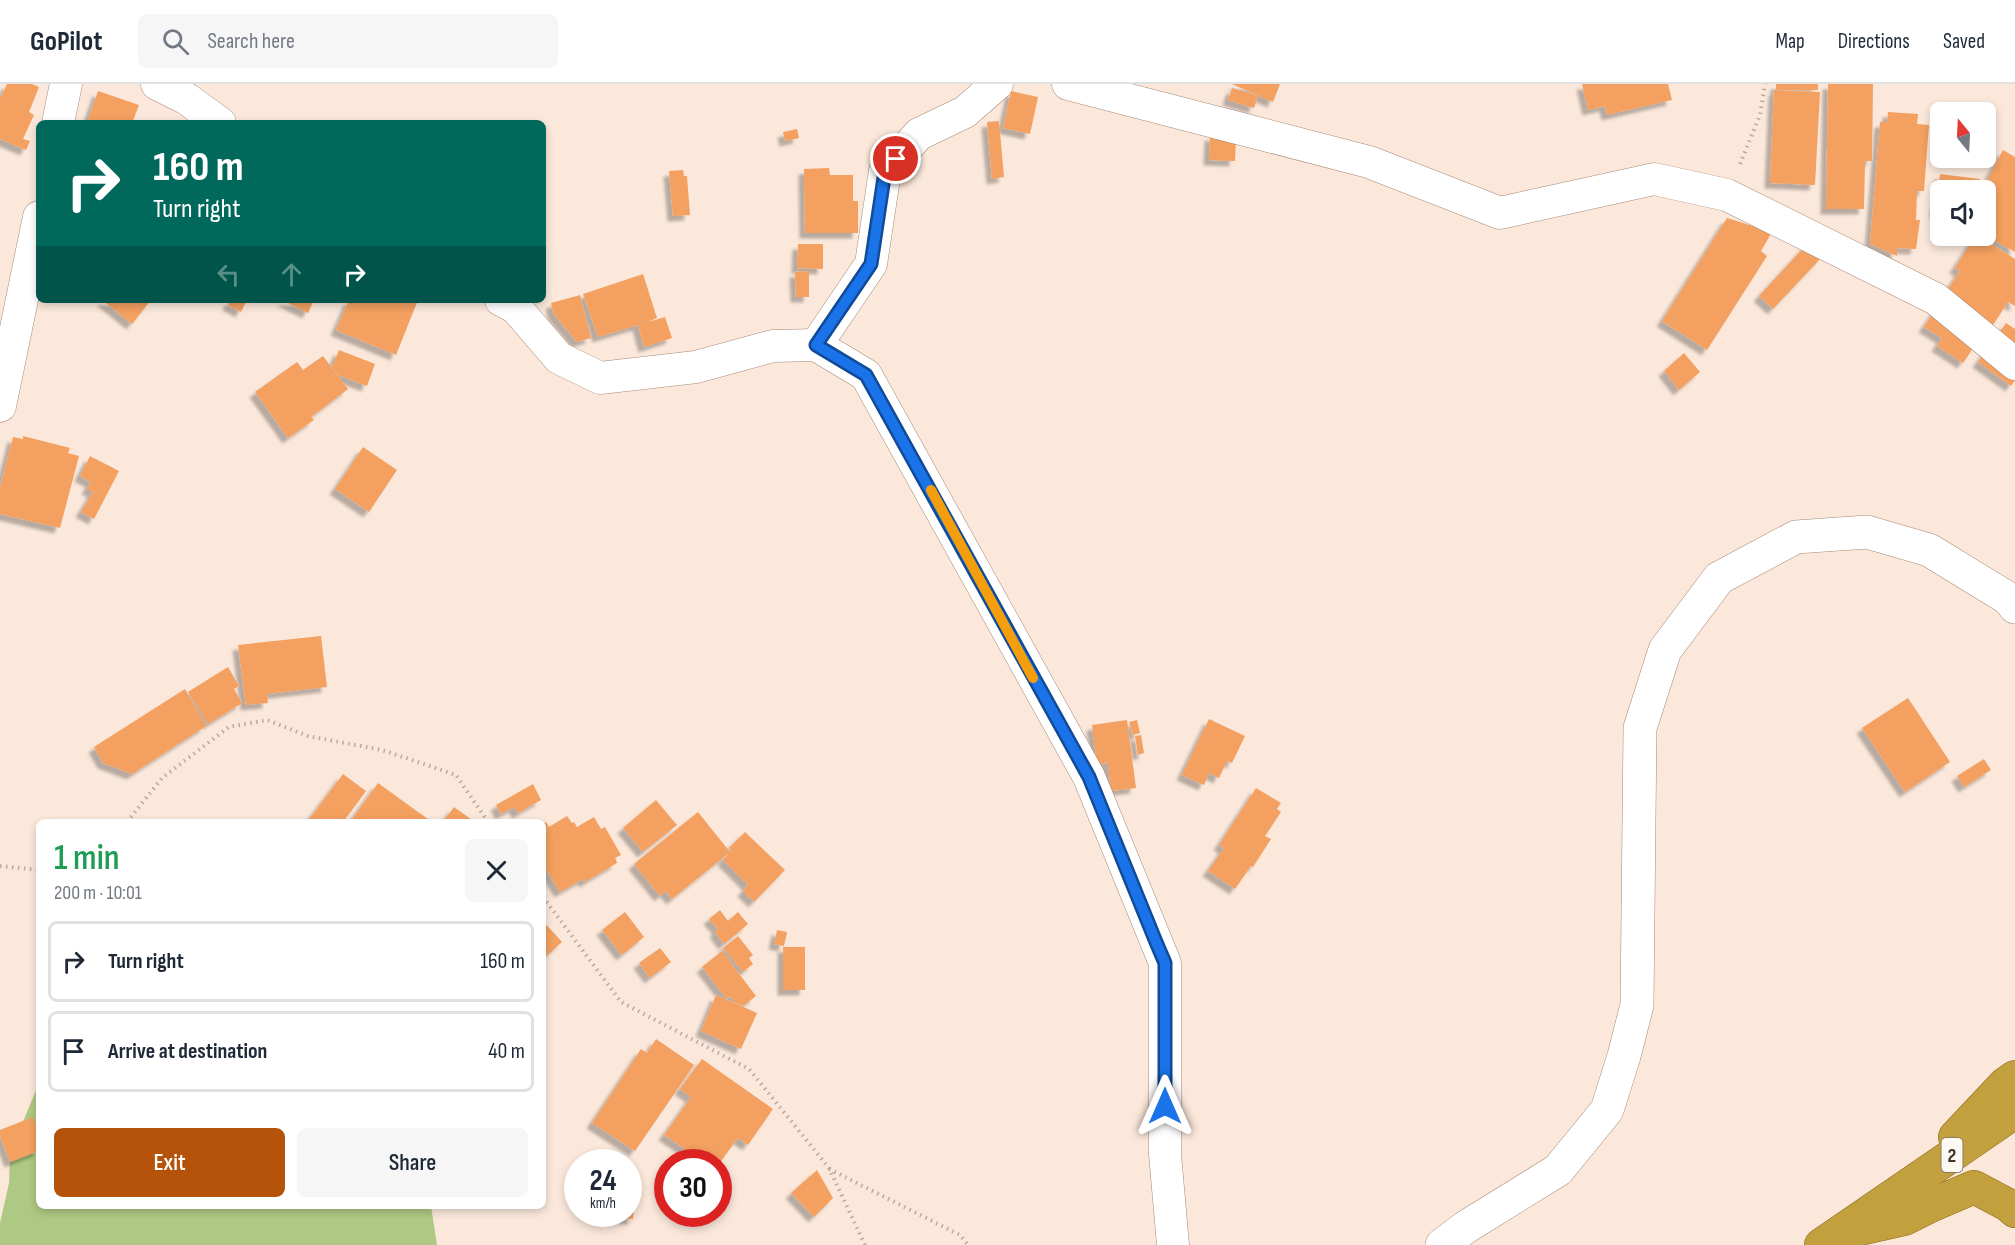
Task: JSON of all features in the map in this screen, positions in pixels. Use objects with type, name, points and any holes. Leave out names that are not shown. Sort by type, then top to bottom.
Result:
[{"type":"highway","points":[[1902,1200],[2005,1084],[2015,1077]]},
{"type":"highway","name":"2","points":[[1828,1240],[1902,1200],[2015,1112]]},
{"type":"highway","points":[[1902,1200],[1932,1205],[1974,1187],[2015,1211]]},
{"type":"street","points":[[59,120],[66,84]]},
{"type":"street","points":[[157,84],[187,99],[216,120]]},
{"type":"street","points":[[816,345],[871,264],[885,171],[919,135],[965,112],[997,84]]},
{"type":"street","points":[[1068,84],[1368,162],[1500,213],[1654,179],[1727,195],[1936,299],[2015,364]]},
{"type":"street","points":[[0,406],[36,232]]},
{"type":"street","points":[[507,303],[516,308],[559,358],[600,378],[696,367],[773,346],[816,345],[866,375],[1089,777],[1165,963],[1165,1154],[1173,1245]]},
{"type":"street","points":[[1442,1245],[1466,1227],[1558,1170],[1607,1110],[1637,1005],[1640,728],[1665,650],[1719,578],[1796,537],[1867,532],[1929,550],[2009,599],[2015,607]]},
{"type":"path","points":[[1727,195],[1760,115],[1765,84]]},
{"type":"path","points":[[129,819],[162,778],[229,727],[267,720],[308,736],[382,750],[456,775],[486,819]]},
{"type":"path","points":[[0,866],[36,870]]},
{"type":"path","points":[[546,901],[621,1002],[749,1069],[829,1168],[865,1245]]},
{"type":"path","points":[[829,1168],[960,1235],[968,1245]]},
{"type":"green space","points":[[36,1090],[36,1209],[431,1209],[437,1245],[0,1245],[0,1223],[9,1183],[10,1153]]},
{"type":"building","points":[[7,84],[32,84],[39,87],[29,112],[34,115],[23,139],[30,141],[26,150],[0,139],[0,99]]},
{"type":"building","points":[[1232,84],[1280,84],[1273,102]]},
{"type":"building","points":[[1582,84],[1668,84],[1672,100],[1607,115],[1605,106],[1588,110]]},
{"type":"building","points":[[1776,84],[1818,84],[1818,90],[1776,90]]},
{"type":"building","points":[[1828,84],[1873,84],[1872,161],[1865,161],[1864,209],[1826,209]]},
{"type":"building","points":[[1232,88],[1258,96],[1254,108],[1228,100]]},
{"type":"building","points":[[1774,90],[1820,92],[1815,185],[1770,183]]},
{"type":"building","points":[[98,91],[139,105],[133,120],[88,120]]},
{"type":"building","points":[[1011,91],[1038,97],[1030,134],[1003,128]]},
{"type":"building","points":[[1888,112],[1918,114],[1917,124],[1929,125],[1924,191],[1917,191],[1916,220],[1920,220],[1916,249],[1897,248],[1897,256],[1870,244],[1880,122],[1887,122]]},
{"type":"building","points":[[999,121],[1004,177],[992,179],[987,122]]},
{"type":"building","points":[[797,129],[799,138],[785,141],[783,132]]},
{"type":"building","points":[[1210,135],[1236,138],[1235,161],[1209,160]]},
{"type":"building","points":[[2003,150],[2015,157],[2015,252],[1996,242],[1996,180],[1987,180],[1994,168],[1996,168]]},
{"type":"building","points":[[829,168],[830,175],[853,175],[853,201],[858,201],[858,233],[805,233],[804,169]]},
{"type":"building","points":[[683,170],[684,176],[687,176],[690,215],[673,216],[669,171]]},
{"type":"building","points":[[1940,174],[1980,179],[1980,180],[1939,180]]},
{"type":"building","points":[[1727,218],[1772,232],[1761,251],[1767,256],[1707,350],[1662,321]]},
{"type":"building","points":[[798,244],[823,244],[823,269],[797,268]]},
{"type":"building","points":[[1807,244],[1822,257],[1773,309],[1759,296]]},
{"type":"building","points":[[1969,246],[1994,246],[2015,259],[2015,306],[2008,302],[1989,331],[1940,301],[1960,271],[1955,268]]},
{"type":"building","points":[[809,271],[809,297],[796,297],[795,272]]},
{"type":"building","points":[[643,274],[657,318],[645,323],[665,317],[672,338],[644,347],[638,325],[598,337],[583,294]]},
{"type":"building","points":[[580,295],[591,338],[577,342],[553,313],[551,303]]},
{"type":"building","points":[[106,303],[149,303],[132,324]]},
{"type":"building","points":[[229,303],[246,303],[241,312],[228,305]]},
{"type":"building","points":[[288,303],[313,303],[308,313]]},
{"type":"building","points":[[348,303],[417,303],[396,355],[336,330]]},
{"type":"building","points":[[1940,303],[1984,332],[1963,363],[1937,346],[1942,338],[1924,327]]},
{"type":"building","points":[[2006,323],[2015,329],[2015,380],[2011,386],[1978,362]]},
{"type":"building","points":[[339,350],[375,364],[367,386],[338,375],[332,367]]},
{"type":"building","points":[[1684,353],[1700,372],[1679,390],[1664,371]]},
{"type":"building","points":[[323,356],[348,389],[311,417],[314,420],[288,438],[255,392],[297,362],[303,370]]},
{"type":"building","points":[[23,436],[70,448],[68,453],[79,456],[60,528],[0,514],[0,488],[13,437],[23,439]]},
{"type":"building","points":[[363,447],[397,470],[369,512],[335,489]]},
{"type":"building","points":[[90,456],[119,471],[94,519],[81,512],[93,492],[87,489],[91,482],[80,476]]},
{"type":"building","points":[[321,636],[327,687],[267,694],[268,703],[246,705],[238,645]]},
{"type":"building","points":[[228,667],[239,686],[234,689],[242,703],[208,724],[188,692]]},
{"type":"building","points":[[185,689],[206,726],[132,774],[103,763],[94,747]]},
{"type":"building","points":[[1908,698],[1950,762],[1905,792],[1862,728]]},
{"type":"building","points":[[1209,719],[1245,736],[1232,763],[1227,761],[1219,778],[1209,773],[1204,785],[1182,775]]},
{"type":"building","points":[[1127,720],[1136,788],[1111,791],[1108,763],[1097,764],[1092,725]]},
{"type":"building","points":[[1137,720],[1140,733],[1133,735],[1129,722]]},
{"type":"building","points":[[1141,735],[1144,753],[1138,755],[1135,736]]},
{"type":"building","points":[[1984,759],[1991,770],[1964,787],[1957,776]]},
{"type":"building","points":[[343,774],[366,791],[345,819],[309,819]]},
{"type":"building","points":[[378,783],[428,819],[352,819]]},
{"type":"building","points":[[533,784],[541,800],[518,813],[514,807],[501,814],[496,805]]},
{"type":"building","points":[[1256,788],[1281,803],[1277,809],[1281,812],[1265,836],[1271,839],[1235,889],[1208,871],[1224,848],[1219,845]]},
{"type":"building","points":[[656,800],[677,825],[643,852],[623,828]]},
{"type":"building","points":[[454,807],[471,819],[445,819]]},
{"type":"building","points":[[698,812],[730,852],[672,899],[665,891],[660,896],[634,864]]},
{"type":"building","points":[[567,816],[577,827],[594,817],[601,829],[605,827],[621,855],[615,858],[617,863],[585,882],[583,879],[560,892],[546,869],[546,822],[549,827]]},
{"type":"building","points":[[745,832],[785,870],[754,902],[743,891],[748,885],[723,860],[732,850],[729,848]]},
{"type":"building","points":[[720,910],[728,921],[738,912],[748,924],[724,944],[715,932],[718,929],[709,919]]},
{"type":"building","points":[[625,912],[644,937],[622,955],[602,930]]},
{"type":"building","points":[[546,924],[562,942],[546,956]]},
{"type":"building","points":[[777,930],[787,932],[784,946],[774,944]]},
{"type":"building","points":[[738,936],[753,955],[749,958],[753,964],[743,972],[723,948]]},
{"type":"building","points":[[783,947],[805,947],[805,990],[783,990]]},
{"type":"building","points":[[660,948],[671,962],[650,978],[639,963]]},
{"type":"building","points":[[722,951],[756,996],[743,1006],[734,1002],[731,996],[727,999],[702,967]]},
{"type":"building","points":[[716,995],[757,1013],[741,1049],[701,1031]]},
{"type":"building","points":[[656,1039],[694,1065],[636,1149],[632,1149],[592,1123],[641,1049],[647,1053]]},
{"type":"building","points":[[702,1059],[773,1109],[748,1145],[738,1138],[730,1149],[685,1149],[664,1135],[691,1097],[680,1089]]},
{"type":"building","points":[[33,1117],[36,1125],[36,1152],[10,1162],[0,1130]]},
{"type":"building","points":[[817,1170],[833,1198],[814,1217],[791,1193]]},
{"type":"slow traffic","points":[[931,490],[1033,678]]},
{"type":"route","points":[[896,159],[885,171],[871,264],[816,345],[866,375],[1089,777],[1165,963],[1165,1106]]}]
